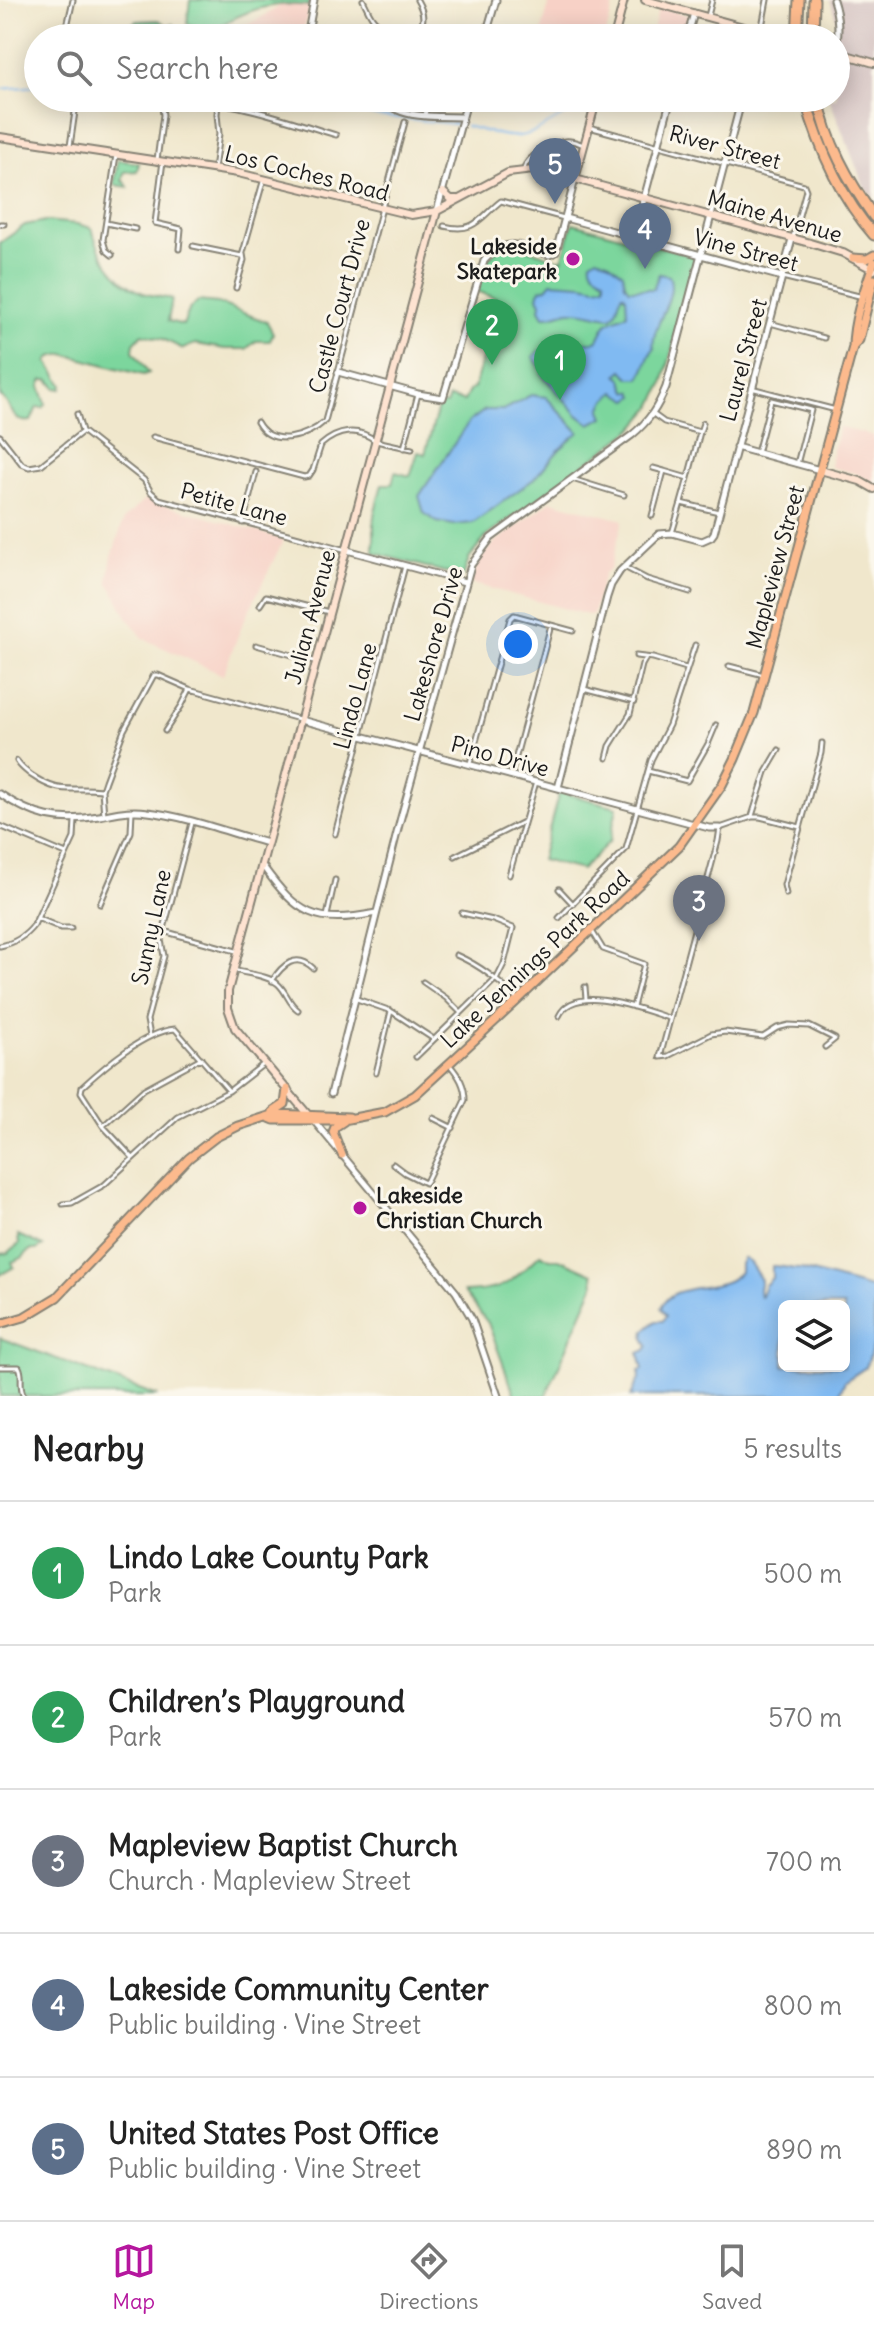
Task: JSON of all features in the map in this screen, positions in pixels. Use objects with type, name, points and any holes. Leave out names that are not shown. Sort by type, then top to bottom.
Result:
[{"type":"highway","points":[[798,24],[799,0]]},
{"type":"highway","points":[[813,24],[814,0]]},
{"type":"highway","points":[[809,112],[816,137],[838,185],[872,231],[874,245]]},
{"type":"highway","points":[[822,112],[834,151],[847,178],[871,211]]},
{"type":"main road","points":[[618,24],[624,0]]},
{"type":"main road","points":[[645,0],[728,24]]},
{"type":"main road","points":[[850,56],[874,63]]},
{"type":"main road","points":[[575,179],[593,112]]},
{"type":"main road","name":"Los Coches Road","points":[[0,137],[264,178],[411,215],[437,211],[502,175],[524,170]]},
{"type":"main road","name":"Maine Avenue","points":[[524,170],[575,179],[792,239],[873,267]]},
{"type":"main road","points":[[443,192],[451,199],[461,199]]},
{"type":"main road","name":"Julian Avenue","points":[[310,1117],[239,1033],[230,1015],[228,995],[437,211]]},
{"type":"main road","points":[[853,258],[867,259],[874,255]]},
{"type":"main road","name":"Mapleview Street","points":[[868,301],[873,267]]},
{"type":"main road","name":"Mapleview Street","points":[[718,792],[749,727],[874,279]]},
{"type":"main road","points":[[820,470],[860,481],[874,489]]},
{"type":"main road","name":"Lake Jennings Park Road","points":[[0,1324],[24,1317],[57,1297],[203,1146],[233,1128],[267,1117],[274,1120],[310,1117],[343,1120],[388,1111],[421,1090],[651,875],[696,825],[718,792]]},
{"type":"main road","points":[[267,1117],[285,1104],[287,1089]]},
{"type":"main road","points":[[342,1155],[333,1130],[351,1118]]},
{"type":"street","points":[[68,24],[73,0]]},
{"type":"street","points":[[310,24],[314,0]]},
{"type":"street","points":[[363,0],[380,24]]},
{"type":"street","points":[[417,0],[423,15],[420,24]]},
{"type":"street","points":[[489,24],[496,0]]},
{"type":"street","points":[[708,17],[712,0]]},
{"type":"street","points":[[762,24],[767,0]]},
{"type":"street","points":[[833,0],[839,24]]},
{"type":"street","points":[[691,24],[694,13]]},
{"type":"street","points":[[70,147],[75,112]]},
{"type":"street","points":[[163,112],[155,223],[181,229],[179,249]]},
{"type":"street","points":[[214,169],[219,134],[217,112]]},
{"type":"street","points":[[251,112],[336,135]]},
{"type":"street","points":[[404,112],[463,117]]},
{"type":"street","name":"Julian Avenue","points":[[437,211],[464,112]]},
{"type":"street","points":[[634,236],[667,112]]},
{"type":"street","name":"Lakeshore Drive","points":[[331,1094],[419,751],[474,559],[491,538],[632,435],[659,405],[738,112]]},
{"type":"street","name":"Castle Court Drive","points":[[257,422],[268,435],[275,438],[300,437],[316,430],[325,421],[405,122]]},
{"type":"street","name":"River Street","points":[[589,127],[805,187]]},
{"type":"street","name":"Los Coches Road","points":[[524,170],[528,158],[551,147],[566,141],[584,145]]},
{"type":"street","points":[[112,255],[104,245],[116,155]]},
{"type":"street","points":[[236,288],[264,178]]},
{"type":"street","points":[[338,372],[443,398],[480,268],[487,256],[504,245],[518,244],[549,255],[556,252],[575,179]]},
{"type":"street","name":"Laurel Street","points":[[672,533],[702,541],[714,533],[805,187]]},
{"type":"street","name":"Vine Street","points":[[444,226],[459,230],[476,224],[501,201],[868,301]]},
{"type":"street","points":[[558,246],[574,221]]},
{"type":"street","points":[[106,223],[135,229]]},
{"type":"street","points":[[193,246],[240,257],[243,254]]},
{"type":"street","points":[[770,323],[824,338]]},
{"type":"street","points":[[752,388],[836,410]]},
{"type":"street","points":[[404,448],[418,394]]},
{"type":"street","points":[[757,453],[771,400],[811,410],[797,464]]},
{"type":"street","points":[[0,436],[22,464],[36,467],[82,431],[77,414]]},
{"type":"street","points":[[653,414],[664,422],[700,432]]},
{"type":"street","points":[[558,788],[611,587],[624,567],[659,534],[672,533],[703,423]]},
{"type":"street","name":"Petite Lane","points":[[82,431],[144,480],[159,499],[465,582]]},
{"type":"street","points":[[153,437],[304,477],[311,474],[319,449],[327,440],[346,431],[412,449]]},
{"type":"street","points":[[736,447],[820,470]]},
{"type":"street","points":[[653,468],[688,478]]},
{"type":"street","points":[[652,516],[664,471]]},
{"type":"street","points":[[243,523],[256,472]]},
{"type":"street","points":[[572,479],[624,495]]},
{"type":"street","points":[[681,503],[719,512]]},
{"type":"street","name":"Lindo Lane","points":[[335,834],[405,566]]},
{"type":"street","points":[[624,567],[647,579],[690,592]]},
{"type":"street","points":[[260,605],[266,596],[331,612]]},
{"type":"street","points":[[470,764],[512,617],[573,631]]},
{"type":"street","points":[[511,775],[551,625]]},
{"type":"street","points":[[256,645],[317,662]]},
{"type":"street","points":[[559,918],[621,856],[630,842],[651,760],[669,725],[695,645]]},
{"type":"street","points":[[636,656],[688,668]]},
{"type":"street","points":[[607,758],[610,746],[626,722],[634,702],[646,658]]},
{"type":"street","points":[[729,666],[764,675]]},
{"type":"street","name":"Pino Drive","points":[[104,815],[102,790],[124,730],[153,676],[158,675],[190,689],[301,720],[696,825],[720,828],[752,817]]},
{"type":"street","points":[[165,731],[190,689]]},
{"type":"street","points":[[584,689],[634,702]]},
{"type":"street","points":[[648,771],[687,781],[716,725]]},
{"type":"street","points":[[786,894],[784,885],[822,743]]},
{"type":"street","points":[[779,750],[766,772],[752,817],[800,827]]},
{"type":"street","points":[[17,761],[47,785],[63,790],[102,790]]},
{"type":"street","points":[[509,875],[536,782]]},
{"type":"street","points":[[0,794],[26,810],[64,820],[132,811],[154,813],[267,843]]},
{"type":"street","points":[[100,904],[131,832],[132,811]]},
{"type":"street","points":[[0,946],[24,937],[34,925],[74,838],[75,820]]},
{"type":"street","points":[[455,856],[523,822]]},
{"type":"street","name":"Sunny Lane","points":[[151,1038],[147,1020],[164,958],[161,942],[163,931],[192,823]]},
{"type":"street","points":[[0,826],[66,854]]},
{"type":"street","points":[[720,828],[660,1057],[711,1034],[725,1032],[763,1037],[789,1025],[809,1026],[835,1039],[825,1047]]},
{"type":"street","points":[[630,842],[634,845]]},
{"type":"street","points":[[262,864],[283,893],[311,913],[346,919],[376,913]]},
{"type":"street","points":[[326,918],[335,880]]},
{"type":"street","points":[[559,889],[573,904]]},
{"type":"street","points":[[416,1057],[497,978],[504,964],[513,928],[462,913]]},
{"type":"street","points":[[37,918],[61,928],[71,928]]},
{"type":"street","points":[[592,930],[603,949],[644,964],[633,1007]]},
{"type":"street","points":[[163,931],[238,952]]},
{"type":"street","points":[[456,955],[497,978],[518,1000]]},
{"type":"street","points":[[272,981],[280,967],[294,961],[307,963],[313,968]]},
{"type":"street","points":[[234,970],[280,985],[291,1006],[298,1010]]},
{"type":"street","points":[[423,982],[461,1013]]},
{"type":"street","points":[[585,987],[586,1000]]},
{"type":"street","points":[[354,998],[391,1011],[433,1038]]},
{"type":"street","points":[[559,1016],[566,1006],[586,1000],[607,1000],[669,1018]]},
{"type":"street","points":[[376,1073],[391,1011]]},
{"type":"street","points":[[133,1158],[103,1126],[81,1091],[115,1057],[173,1028],[229,1091]]},
{"type":"street","points":[[103,1126],[144,1089],[201,1058]]},
{"type":"street","points":[[63,1204],[72,1203],[104,1185],[181,1114],[229,1091],[265,1063]]},
{"type":"street","points":[[393,1164],[425,1183],[465,1100],[461,1079],[450,1065]]},
{"type":"street","points":[[310,1117],[456,1292],[472,1319],[498,1396]]},
{"type":"street","points":[[433,1118],[453,1128]]},
{"type":"street","points":[[0,1367],[19,1367],[20,1390],[24,1396]]},
{"type":"shaded area","points":[[550,0],[613,1],[614,4],[609,24],[544,24]]},
{"type":"shaded area","points":[[830,0],[874,0],[874,197],[866,191],[835,112],[850,112],[850,24],[835,24]]},
{"type":"shaded area","points":[[287,2],[310,6],[305,24],[246,24]]},
{"type":"shaded area","points":[[659,7],[690,16],[688,24],[655,24]]},
{"type":"shaded area","points":[[839,427],[874,436],[874,484],[857,474],[831,467]]},
{"type":"shaded area","points":[[148,497],[171,507],[284,539],[242,625],[223,675],[144,639],[127,617],[108,581],[124,519]]},
{"type":"shaded area","points":[[551,501],[623,520],[610,569],[604,573],[593,614],[470,583],[481,557],[495,542]]},
{"type":"green space","points":[[190,0],[308,0],[310,6],[270,6],[224,24],[187,24]]},
{"type":"green space","points":[[159,20],[165,24],[132,24]]},
{"type":"green space","points":[[118,160],[139,163],[137,171],[124,172],[122,181],[128,187],[114,185]]},
{"type":"green space","points":[[46,221],[92,228],[104,257],[116,274],[145,293],[172,299],[168,321],[183,325],[190,308],[198,301],[218,303],[267,322],[273,333],[270,341],[256,341],[246,349],[195,344],[183,349],[163,339],[142,334],[134,343],[133,351],[149,373],[143,375],[64,354],[51,357],[48,362],[63,385],[62,389],[56,388],[49,380],[43,380],[40,386],[46,404],[43,408],[37,407],[31,421],[20,420],[0,396],[0,243],[25,225]]},
{"type":"green space","points":[[573,223],[697,257],[663,384],[652,407],[634,428],[487,536],[469,558],[463,577],[374,553],[374,515],[382,484],[392,484],[395,472],[410,476],[418,452],[425,454],[439,404],[446,405],[449,398],[464,401],[474,388],[499,299],[476,291],[487,261],[497,250],[513,246],[562,260]]},
{"type":"green space","points":[[559,792],[617,807],[610,841],[581,870],[541,860]]},
{"type":"green space","points":[[18,1235],[43,1246],[30,1250],[12,1262],[14,1267],[0,1275],[0,1254],[8,1253],[19,1244]]},
{"type":"green space","points":[[540,1254],[593,1274],[594,1285],[546,1396],[515,1396],[488,1323],[464,1292],[490,1290],[507,1283]]},
{"type":"green space","points":[[0,1338],[158,1396],[0,1396]]},
{"type":"water","points":[[597,257],[623,273],[629,289],[653,289],[659,274],[669,276],[671,284],[654,349],[640,378],[630,378],[623,370],[617,375],[627,391],[635,396],[629,400],[615,392],[601,410],[604,417],[590,424],[543,376],[533,357],[553,345],[598,340],[607,324],[627,314],[623,294],[611,317],[575,311],[544,316],[540,309],[540,289],[547,288],[552,282],[597,287],[605,285],[605,279],[591,267],[591,261]]},
{"type":"water","points":[[531,395],[546,397],[579,432],[534,479],[473,523],[454,525],[437,522],[424,513],[419,496],[469,422],[485,410],[503,410]]},
{"type":"water","points":[[743,1258],[761,1280],[760,1298],[765,1285],[772,1278],[772,1266],[801,1269],[874,1289],[874,1343],[866,1367],[845,1381],[838,1396],[631,1396],[640,1376],[639,1371],[643,1370],[639,1353],[648,1346],[644,1338],[645,1330],[656,1321],[663,1321],[666,1316],[661,1308],[667,1299],[675,1293],[732,1279],[740,1272]]},
{"type":"waterway","points":[[0,89],[24,87]]},
{"type":"waterway","points":[[362,112],[456,124]]},
{"type":"waterway","points":[[466,126],[499,135],[521,136],[569,112]]},
{"type":"place","name":"United States Post Office","points":[[555,204]]},
{"type":"place","name":"Lakeside Skatepark","points":[[573,259]]},
{"type":"place","name":"Lakeside Community Center","points":[[645,269]]},
{"type":"place","name":"Children’s Playground","points":[[492,365]]},
{"type":"place","name":"Lindo Lake County Park","points":[[560,400]]},
{"type":"place","name":"Mapleview Baptist Church","points":[[699,941]]},
{"type":"place","name":"Lakeside Christian Church","points":[[360,1208]]}]
